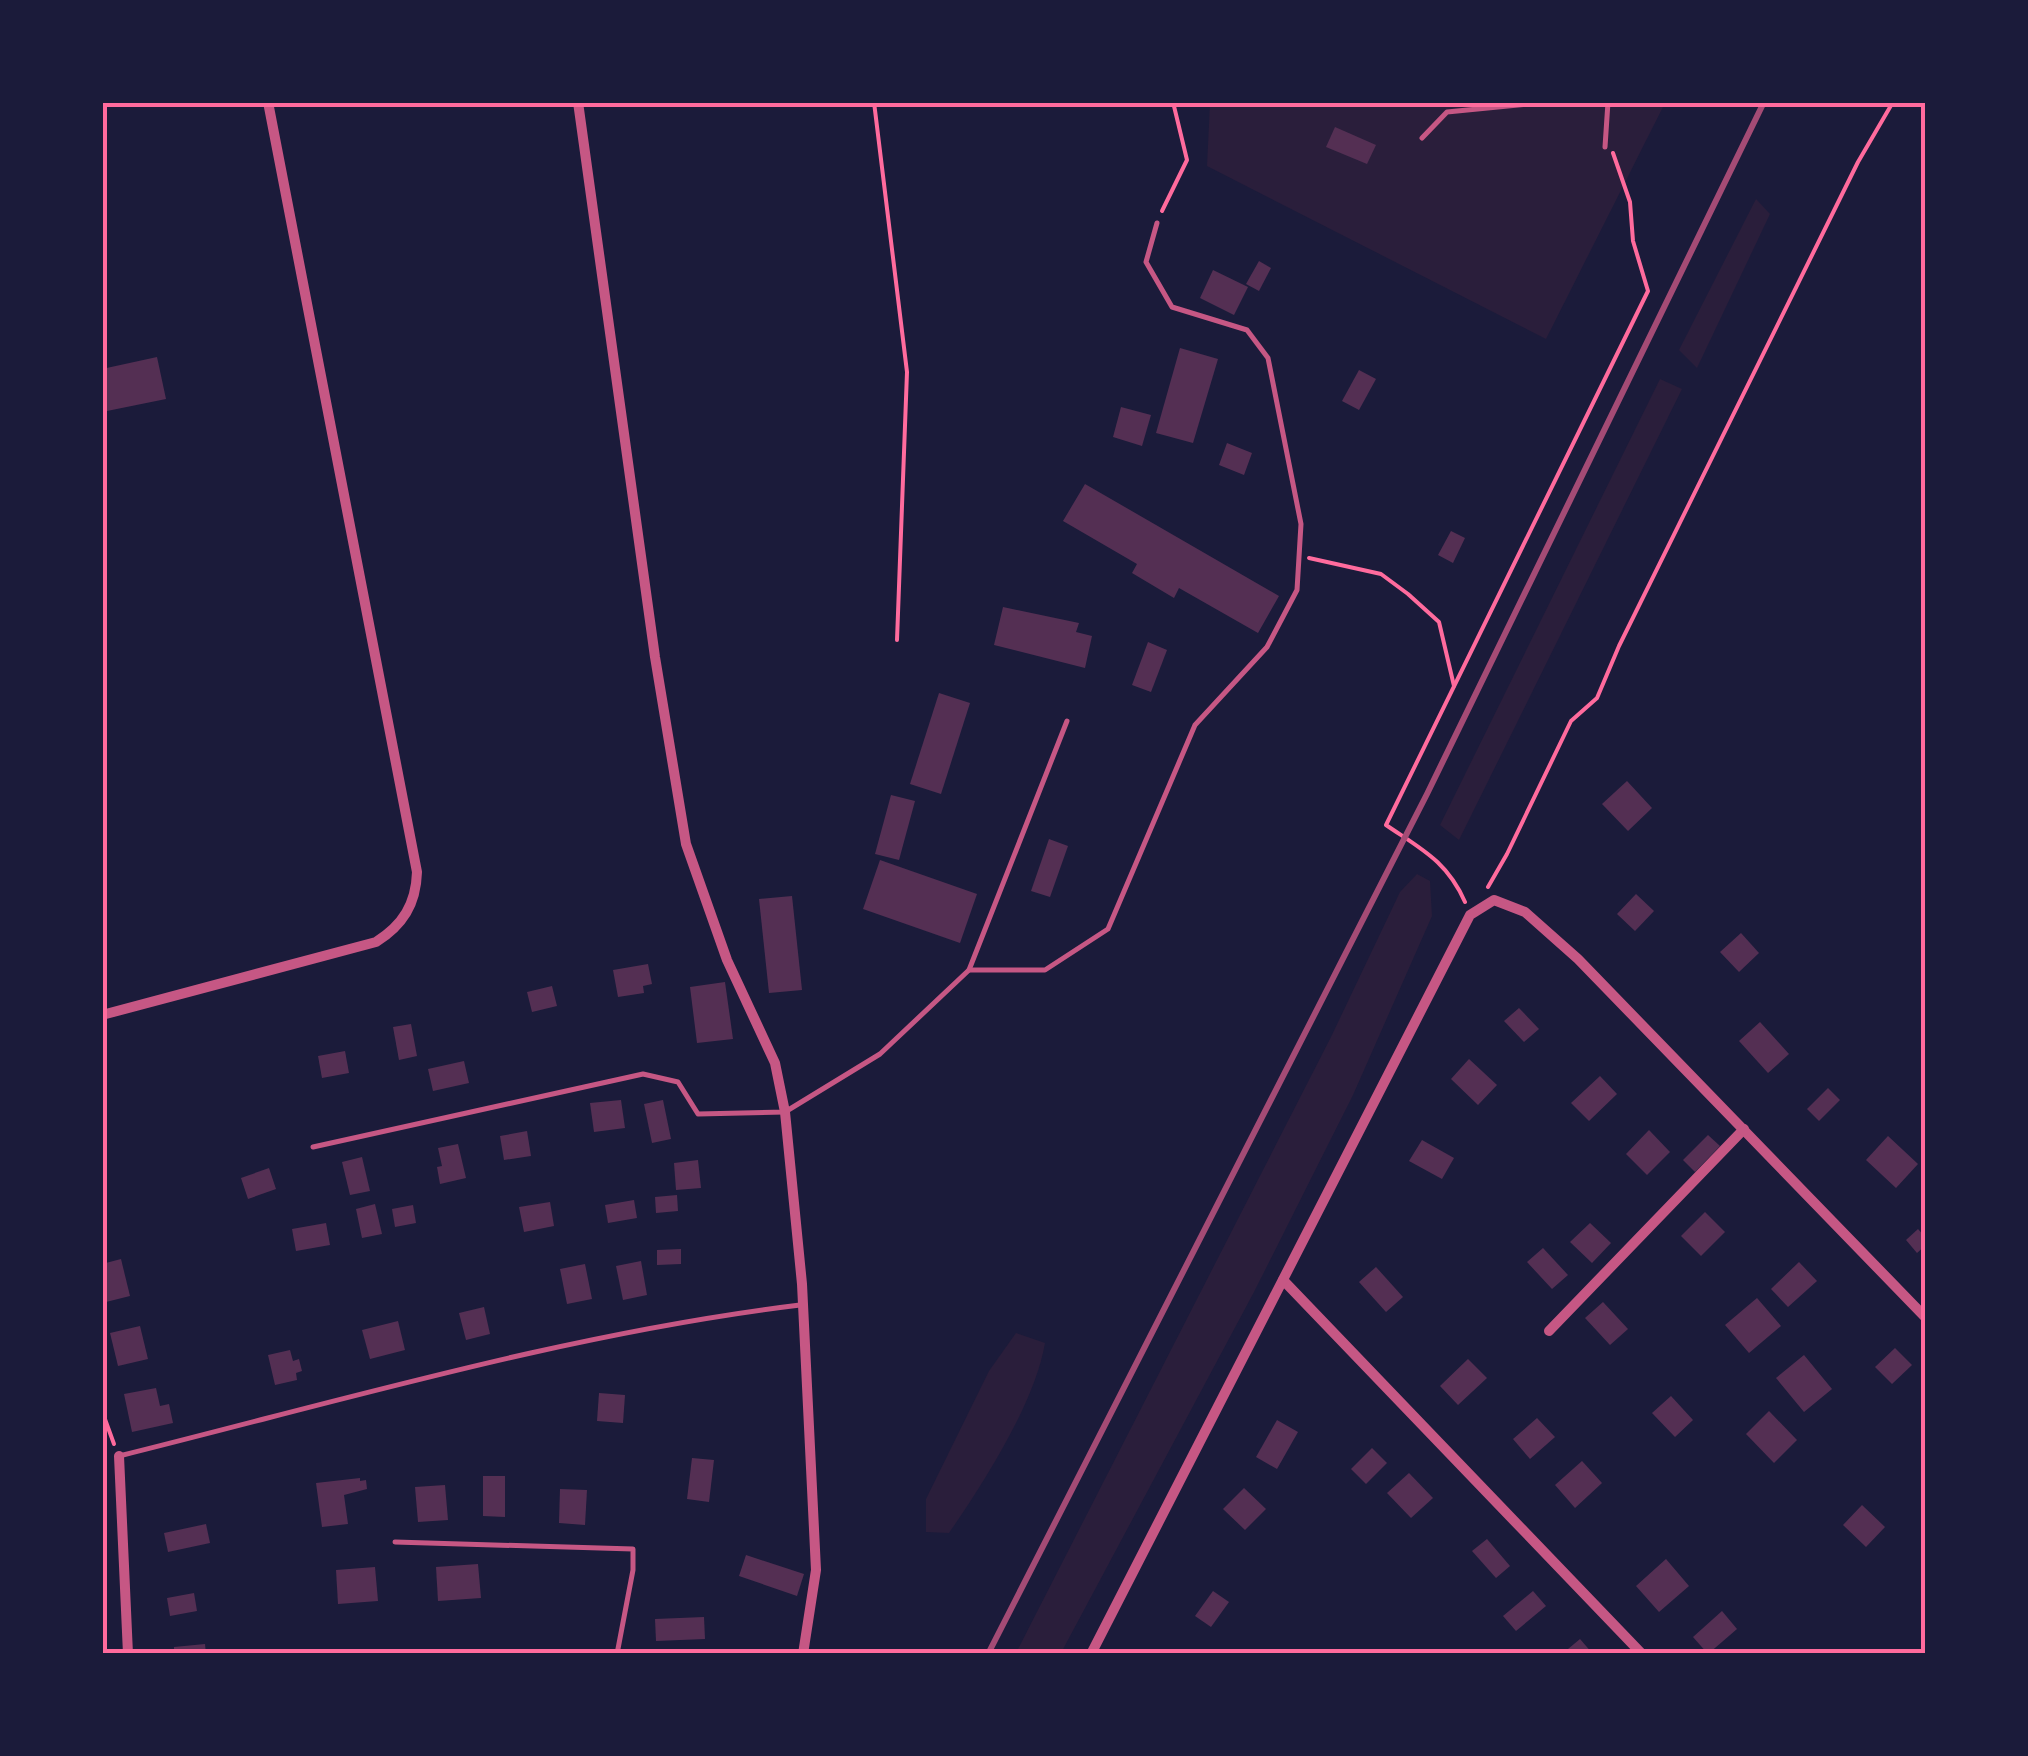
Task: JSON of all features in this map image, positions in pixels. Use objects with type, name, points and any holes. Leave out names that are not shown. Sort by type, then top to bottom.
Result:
[{"type":"street","points":[[102,1015],[376,942],[390,933],[410,910],[416,892],[417,872],[268,102]]},
{"type":"street","points":[[578,102],[655,656],[686,844],[727,960],[775,1063],[785,1112],[804,1304],[816,1570],[804,1654]]},
{"type":"street","points":[[1091,1654],[1470,915],[1494,900],[1525,912],[1578,959],[1926,1318]]},
{"type":"street","points":[[1549,1331],[1744,1129]]},
{"type":"street","points":[[1283,1280],[1642,1654]]},
{"type":"street","points":[[119,1456],[128,1654]]},
{"type":"lane","points":[[1422,138],[1447,112],[1548,102]]},
{"type":"lane","points":[[1605,147],[1608,102]]},
{"type":"lane","points":[[969,970],[1045,970],[1108,929],[1196,726],[1266,648],[1297,590],[1301,524],[1268,358],[1247,330],[1172,306],[1146,262],[1156,222]]},
{"type":"lane","points":[[313,1147],[643,1074],[678,1082],[698,1114],[785,1112],[880,1054],[969,970],[1068,721]]},
{"type":"lane","points":[[119,1456],[610,1335],[707,1316],[804,1304]]},
{"type":"lane","points":[[395,1542],[633,1549],[633,1570],[617,1654]]},
{"type":"path","points":[[874,102],[907,372],[896,640]]},
{"type":"path","points":[[1156,222],[1186,160],[1173,102]]},
{"type":"path","points":[[1470,915],[1507,854],[1571,721],[1597,698],[1618,646],[1804,270],[1892,102]]},
{"type":"path","points":[[1470,915],[1454,877],[1432,856],[1386,825],[1648,291],[1633,240],[1630,202],[1606,133]]},
{"type":"path","points":[[1299,556],[1381,574],[1408,594],[1440,622],[1454,686]]},
{"type":"path","points":[[102,1411],[119,1456]]},
{"type":"shaded area","points":[[1210,103],[1665,103],[1546,339],[1207,166]]},
{"type":"shaded area","points":[[1756,199],[1770,214],[1697,368],[1679,350]]},
{"type":"shaded area","points":[[1660,379],[1682,389],[1459,840],[1440,825]]},
{"type":"shaded area","points":[[1417,874],[1430,881],[1432,916],[1353,1095],[1254,1292],[1061,1653],[1016,1653],[1331,1037],[1400,892]]},
{"type":"shaded area","points":[[1016,1333],[1045,1343],[1031,1391],[992,1466],[949,1533],[926,1532],[926,1499],[989,1371]]},
{"type":"building","points":[[1335,127],[1376,145],[1367,164],[1326,147]]},
{"type":"building","points":[[1259,261],[1271,268],[1259,291],[1246,284]]},
{"type":"building","points":[[1213,270],[1248,287],[1234,315],[1200,298]]},
{"type":"building","points":[[1180,348],[1218,359],[1193,443],[1156,433]]},
{"type":"building","points":[[157,357],[166,399],[102,412],[102,369]]},
{"type":"building","points":[[1359,370],[1376,379],[1359,410],[1342,401]]},
{"type":"building","points":[[1121,407],[1151,415],[1142,446],[1113,437]]},
{"type":"building","points":[[1227,443],[1252,453],[1244,475],[1219,465]]},
{"type":"building","points":[[1085,484],[1279,596],[1258,633],[1179,588],[1174,598],[1132,573],[1137,564],[1063,521]]},
{"type":"building","points":[[1451,531],[1465,538],[1453,563],[1438,555]]},
{"type":"building","points":[[1003,607],[1079,623],[1076,632],[1092,636],[1085,668],[994,645]]},
{"type":"building","points":[[1148,642],[1167,650],[1151,692],[1132,685]]},
{"type":"building","points":[[939,693],[970,703],[941,794],[910,784]]},
{"type":"building","points":[[1627,781],[1652,808],[1628,831],[1602,804]]},
{"type":"building","points":[[891,795],[915,801],[899,860],[875,854]]},
{"type":"building","points":[[1049,839],[1068,846],[1050,897],[1031,891]]},
{"type":"building","points":[[880,860],[977,894],[960,943],[863,909]]},
{"type":"building","points":[[1636,894],[1654,911],[1635,931],[1617,914]]},
{"type":"building","points":[[792,896],[802,990],[769,993],[759,899]]},
{"type":"building","points":[[1741,933],[1759,953],[1739,972],[1720,952]]},
{"type":"building","points":[[648,964],[652,984],[643,986],[644,993],[618,997],[613,970]]},
{"type":"building","points":[[725,982],[733,1039],[697,1043],[690,987]]},
{"type":"building","points":[[552,986],[557,1006],[532,1012],[527,992]]},
{"type":"building","points":[[1519,1008],[1539,1029],[1524,1042],[1504,1021]]},
{"type":"building","points":[[1760,1022],[1789,1054],[1768,1073],[1739,1041]]},
{"type":"building","points":[[411,1024],[417,1056],[399,1060],[393,1027]]},
{"type":"building","points":[[345,1051],[349,1073],[322,1078],[318,1056]]},
{"type":"building","points":[[1469,1059],[1497,1085],[1478,1105],[1451,1079]]},
{"type":"building","points":[[464,1061],[469,1083],[433,1091],[428,1069]]},
{"type":"building","points":[[1600,1076],[1617,1094],[1589,1121],[1571,1103]]},
{"type":"building","points":[[1828,1088],[1840,1100],[1819,1121],[1807,1109]]},
{"type":"building","points":[[621,1100],[625,1128],[594,1132],[590,1103]]},
{"type":"building","points":[[663,1100],[671,1139],[652,1143],[644,1104]]},
{"type":"building","points":[[1649,1130],[1670,1152],[1647,1175],[1626,1154]]},
{"type":"building","points":[[527,1131],[531,1156],[504,1160],[500,1136]]},
{"type":"building","points":[[1708,1135],[1720,1146],[1695,1172],[1683,1160]]},
{"type":"building","points":[[1888,1136],[1918,1164],[1896,1188],[1866,1160]]},
{"type":"building","points":[[1422,1140],[1454,1158],[1442,1179],[1409,1161]]},
{"type":"building","points":[[458,1144],[466,1178],[440,1184],[438,1148]]},
{"type":"building","points":[[362,1157],[370,1191],[350,1195],[342,1162]]},
{"type":"building","points":[[698,1160],[701,1188],[676,1190],[674,1163]]},
{"type":"building","points":[[269,1168],[276,1189],[248,1199],[241,1178]]},
{"type":"building","points":[[677,1195],[678,1211],[656,1213],[655,1197]]},
{"type":"building","points":[[634,1200],[637,1218],[608,1223],[605,1205]]},
{"type":"building","points":[[550,1202],[554,1226],[524,1232],[519,1207]]},
{"type":"building","points":[[375,1204],[382,1234],[362,1238],[356,1209]]},
{"type":"building","points":[[413,1205],[416,1223],[395,1227],[392,1209]]},
{"type":"building","points":[[1705,1212],[1725,1232],[1701,1256],[1681,1236]]},
{"type":"building","points":[[326,1223],[330,1245],[296,1251],[292,1229]]},
{"type":"building","points":[[1590,1223],[1611,1243],[1592,1263],[1570,1242]]},
{"type":"building","points":[[1918,1229],[1926,1238],[1926,1245],[1917,1253],[1906,1240]]},
{"type":"building","points":[[1543,1248],[1568,1275],[1552,1289],[1527,1262]]},
{"type":"building","points":[[681,1249],[681,1264],[657,1265],[657,1250]]},
{"type":"building","points":[[121,1259],[130,1296],[102,1303],[102,1264]]},
{"type":"building","points":[[641,1261],[647,1295],[623,1300],[616,1266]]},
{"type":"building","points":[[1799,1262],[1817,1281],[1788,1307],[1771,1289]]},
{"type":"building","points":[[585,1264],[592,1299],[567,1304],[560,1269]]},
{"type":"building","points":[[1376,1267],[1403,1297],[1386,1312],[1359,1282]]},
{"type":"building","points":[[1757,1298],[1781,1326],[1749,1353],[1725,1325]]},
{"type":"building","points":[[1603,1302],[1628,1329],[1610,1345],[1585,1318]]},
{"type":"building","points":[[484,1307],[490,1334],[466,1340],[459,1313]]},
{"type":"building","points":[[398,1321],[405,1350],[370,1359],[362,1330]]},
{"type":"building","points":[[140,1326],[148,1359],[118,1366],[110,1333]]},
{"type":"building","points":[[1895,1348],[1912,1365],[1892,1384],[1875,1367]]},
{"type":"building","points":[[290,1350],[293,1361],[299,1359],[302,1371],[296,1373],[297,1380],[275,1385],[268,1355]]},
{"type":"building","points":[[1804,1355],[1832,1389],[1804,1412],[1776,1378]]},
{"type":"building","points":[[1468,1359],[1487,1378],[1458,1405],[1440,1386]]},
{"type":"building","points":[[156,1388],[160,1406],[169,1404],[173,1423],[132,1432],[124,1394]]},
{"type":"building","points":[[599,1393],[625,1395],[623,1423],[597,1421]]},
{"type":"building","points":[[1671,1396],[1693,1420],[1675,1437],[1652,1413]]},
{"type":"building","points":[[1769,1411],[1797,1440],[1774,1463],[1746,1434]]},
{"type":"building","points":[[1537,1418],[1555,1437],[1530,1459],[1513,1439]]},
{"type":"building","points":[[1277,1420],[1298,1432],[1277,1469],[1256,1457]]},
{"type":"building","points":[[1372,1448],[1387,1463],[1366,1484],[1351,1469]]},
{"type":"building","points":[[692,1458],[714,1460],[709,1502],[687,1499]]},
{"type":"building","points":[[1582,1461],[1602,1483],[1575,1508],[1555,1485]]},
{"type":"building","points":[[1409,1473],[1433,1498],[1411,1518],[1387,1493]]},
{"type":"building","points":[[483,1476],[505,1476],[505,1517],[483,1516]]},
{"type":"building","points":[[366,1480],[367,1489],[344,1495],[348,1524],[322,1527],[316,1483]]},
{"type":"building","points":[[445,1485],[448,1520],[418,1522],[415,1487]]},
{"type":"building","points":[[1244,1488],[1266,1509],[1245,1530],[1223,1509]]},
{"type":"building","points":[[560,1489],[587,1490],[585,1525],[559,1523]]},
{"type":"building","points":[[1862,1505],[1885,1527],[1866,1547],[1843,1525]]},
{"type":"building","points":[[206,1524],[210,1543],[168,1552],[164,1533]]},
{"type":"building","points":[[1487,1539],[1510,1566],[1496,1578],[1472,1551]]},
{"type":"building","points":[[746,1555],[804,1574],[797,1596],[739,1576]]},
{"type":"building","points":[[1666,1559],[1689,1586],[1659,1612],[1636,1586]]},
{"type":"building","points":[[478,1564],[481,1598],[438,1601],[436,1567]]},
{"type":"building","points":[[375,1567],[378,1601],[338,1604],[336,1570]]},
{"type":"building","points":[[1213,1591],[1229,1602],[1211,1627],[1195,1616]]},
{"type":"building","points":[[1533,1591],[1546,1606],[1516,1631],[1503,1616]]},
{"type":"building","points":[[194,1593],[197,1611],[170,1616],[167,1598]]},
{"type":"building","points":[[1722,1611],[1737,1629],[1708,1654],[1693,1637]]},
{"type":"building","points":[[704,1617],[705,1639],[656,1641],[655,1619]]},
{"type":"building","points":[[1580,1639],[1593,1654],[1562,1654]]},
{"type":"building","points":[[205,1644],[206,1654],[174,1654],[174,1647]]},
{"type":"railway","points":[[988,1654],[1427,794],[1764,102]]}]
